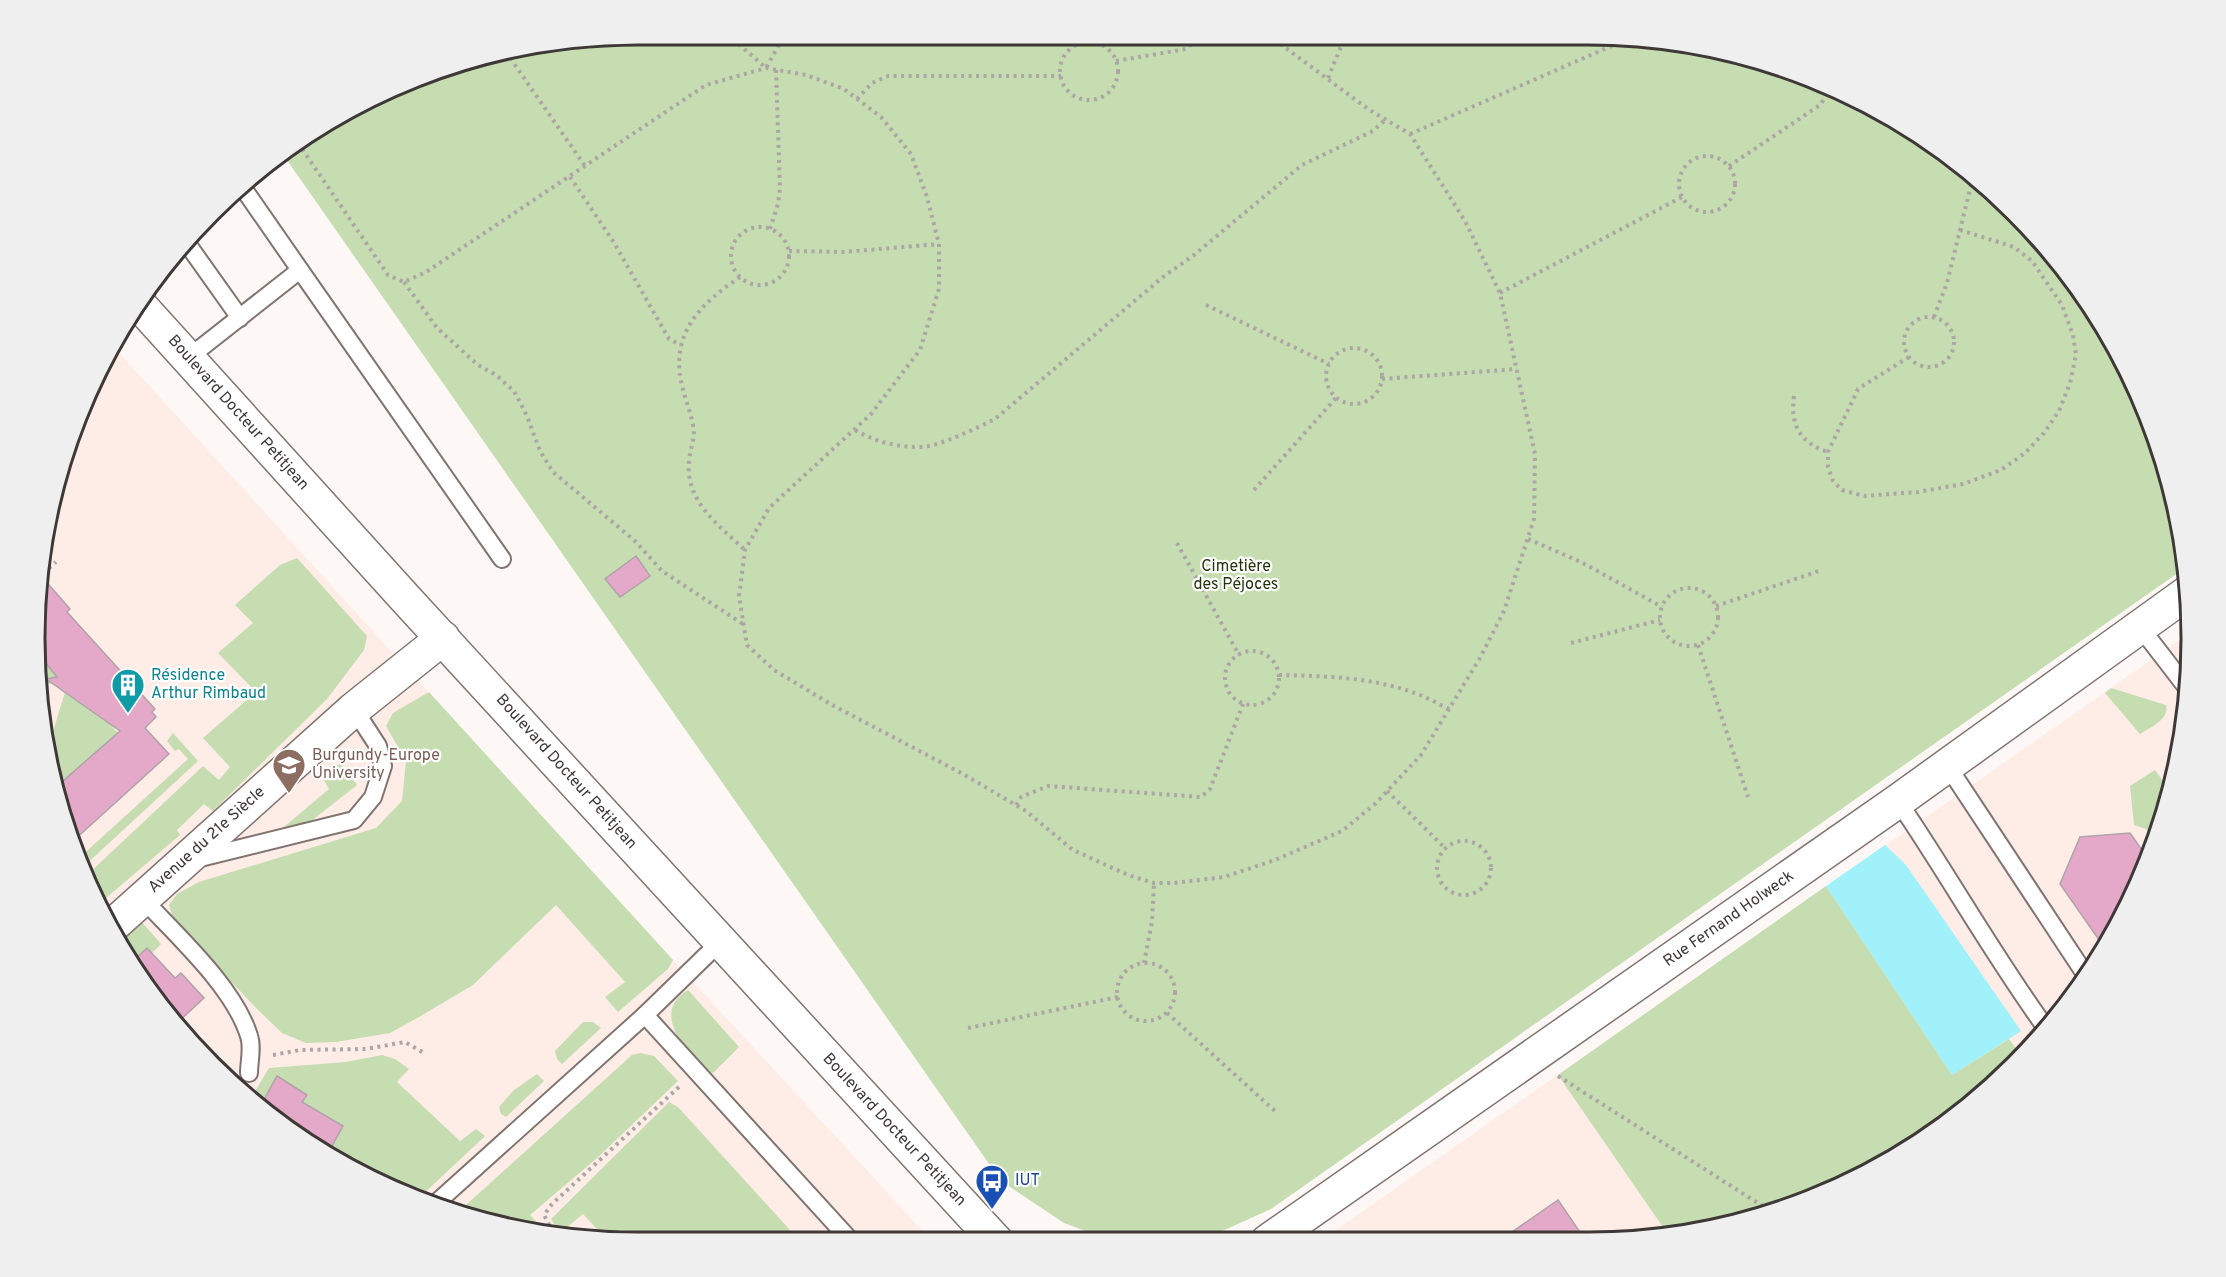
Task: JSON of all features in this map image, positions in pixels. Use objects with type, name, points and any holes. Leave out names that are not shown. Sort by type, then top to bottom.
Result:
[{"type":"street","name":"Boulevard Docteur Petitjean","points":[[144,310],[988,1232]]},
{"type":"street","name":"Rue Fernand Holweck","points":[[1281,1232],[1898,801],[2180,598]]},
{"type":"street","name":"Avenue du 21e Siècle","points":[[117,921],[354,710],[443,638]]},
{"type":"lane","points":[[246,193],[502,559]]},
{"type":"lane","points":[[191,249],[240,318]]},
{"type":"lane","points":[[188,358],[300,270]]},
{"type":"lane","points":[[2140,627],[2180,679]]},
{"type":"lane","points":[[181,863],[354,820],[373,797],[383,765],[378,746],[354,710]]},
{"type":"lane","points":[[1947,765],[2081,968]]},
{"type":"lane","points":[[1898,801],[2001,963],[2041,1021]]},
{"type":"lane","points":[[142,898],[210,972],[235,1005],[250,1039],[249,1067]]},
{"type":"lane","points":[[441,1198],[645,1015],[721,941]]},
{"type":"lane","points":[[645,1015],[843,1232]]},
{"type":"path","points":[[740,45],[766,68]]},
{"type":"path","points":[[766,68],[779,45]]},
{"type":"path","points":[[1078,45],[1064,58],[1061,76],[1070,92],[1087,100],[1105,95],[1113,89],[1117,80],[1116,61],[1112,53],[1099,45]]},
{"type":"path","points":[[1116,61],[1186,49],[1191,45]]},
{"type":"path","points":[[404,282],[426,272],[706,85],[766,68],[806,75],[844,89],[881,117],[911,154],[927,197],[939,244],[939,289],[921,350],[871,414],[768,508],[745,550],[739,596],[747,645],[774,670],[834,706],[963,774],[1026,812],[1073,850],[1154,884],[1224,877],[1275,860],[1342,831],[1375,804],[1420,755],[1480,658],[1504,611],[1534,519],[1535,454],[1500,293],[1465,221],[1410,134],[1368,109],[1282,45]]},
{"type":"path","points":[[1328,78],[1342,45]]},
{"type":"path","points":[[1410,134],[1612,46]]},
{"type":"path","points":[[511,59],[585,166]]},
{"type":"path","points":[[770,229],[780,189],[776,70]]},
{"type":"path","points":[[857,99],[872,83],[888,76],[1061,76]]},
{"type":"path","points":[[1729,166],[1820,105],[1826,95]]},
{"type":"path","points":[[855,430],[881,443],[923,447],[995,419],[1163,277],[1194,255],[1302,165],[1373,131],[1386,119]]},
{"type":"path","points":[[303,150],[388,275],[404,282],[437,328],[478,365],[496,375],[514,391],[527,416],[540,451],[554,472],[635,541],[662,571],[744,624]]},
{"type":"path","points":[[1703,155],[1722,159],[1734,174],[1735,192],[1724,207],[1716,211],[1698,211],[1682,197],[1679,191],[1681,172],[1694,158],[1703,155]]},
{"type":"path","points":[[570,177],[613,241],[669,339],[681,345]]},
{"type":"path","points":[[1934,317],[1947,283],[1971,186]]},
{"type":"path","points":[[1500,293],[1682,197]]},
{"type":"path","points":[[752,228],[770,229],[779,234],[786,242],[789,251],[786,270],[772,283],[754,285],[740,277],[733,266],[731,257],[736,239],[752,228]]},
{"type":"path","points":[[1909,357],[1858,389],[1828,452],[1828,467],[1833,481],[1842,490],[1864,496],[1918,492],[1963,484],[2001,470],[2025,453],[2044,433],[2059,411],[2070,383],[2076,355],[2073,335],[2062,304],[2032,261],[2014,247],[1960,230]]},
{"type":"path","points":[[789,251],[891,250],[939,244]]},
{"type":"path","points":[[740,277],[702,307],[692,321],[681,345],[680,379],[695,439],[689,459],[689,477],[695,499],[716,524],[745,550]]},
{"type":"path","points":[[1206,305],[1329,364]]},
{"type":"path","points":[[1934,317],[1941,320],[1952,332],[1953,349],[1949,357],[1936,366],[1919,365],[1909,357],[1904,347],[1906,331],[1918,319],[1934,317]]},
{"type":"path","points":[[1353,348],[1371,354],[1381,369],[1382,379],[1379,388],[1368,400],[1350,404],[1336,398],[1326,381],[1329,364],[1336,355],[1353,348]]},
{"type":"path","points":[[1382,379],[1517,369]]},
{"type":"path","points":[[1794,396],[1792,406],[1795,425],[1805,441],[1828,452]]},
{"type":"path","points":[[1254,490],[1336,398]]},
{"type":"path","points":[[1528,539],[1583,563],[1662,607]]},
{"type":"path","points":[[1178,543],[1239,655]]},
{"type":"path","points":[[49,568],[56,562]]},
{"type":"path","points":[[1716,606],[1819,571]]},
{"type":"path","points":[[1684,588],[1703,591],[1716,606],[1719,616],[1718,626],[1713,635],[1698,645],[1689,647],[1680,645],[1665,634],[1660,620],[1662,607],[1667,598],[1684,588]]},
{"type":"path","points":[[1571,644],[1660,620]]},
{"type":"path","points":[[1698,645],[1748,798]]},
{"type":"path","points":[[1256,651],[1264,654],[1277,666],[1279,675],[1279,684],[1270,700],[1262,704],[1244,704],[1235,700],[1226,685],[1227,667],[1239,655],[1256,651]]},
{"type":"path","points":[[1279,675],[1332,676],[1376,682],[1412,692],[1449,709]]},
{"type":"path","points":[[1016,806],[1021,797],[1048,786],[1201,797],[1210,789],[1244,704]]},
{"type":"path","points":[[1388,791],[1445,848]]},
{"type":"path","points":[[1461,841],[1478,845],[1485,850],[1490,858],[1490,875],[1480,890],[1463,895],[1447,888],[1441,881],[1438,864],[1445,848],[1461,841]]},
{"type":"path","points":[[1144,963],[1152,922],[1154,884]]},
{"type":"path","points":[[1144,963],[1163,968],[1175,984],[1174,1004],[1167,1013],[1151,1022],[1141,1021],[1125,1012],[1118,997],[1118,986],[1122,977],[1136,965],[1144,963]]},
{"type":"path","points":[[968,1028],[1118,997]]},
{"type":"path","points":[[1167,1013],[1276,1112]]},
{"type":"path","points":[[249,1067],[300,1050],[366,1049],[405,1042],[424,1053]]},
{"type":"path","points":[[1529,1058],[1762,1206]]},
{"type":"path","points":[[549,1225],[544,1215],[552,1204],[696,1072]]},
{"type":"shaded area","name":"Burgundy-Europe University","points":[[119,353],[924,1232],[600,1231],[523,1221],[485,1212],[411,1187],[376,1171],[309,1132],[247,1085],[192,1030],[145,968],[106,901],[90,866],[65,792],[50,716],[46,677],[46,600],[56,523],[76,448],[90,411]]},
{"type":"shaded area","points":[[2181,639],[2180,677],[2170,754],[2150,829],[2120,901],[2081,968],[2034,1030],[1979,1085],[1917,1132],[1850,1171],[1815,1187],[1778,1201],[1703,1221],[1626,1231],[1333,1232]]},
{"type":"green space","name":"Cimetière des Péjoces","points":[[600,46],[1626,46],[1703,56],[1741,65],[1778,76],[1850,106],[1917,145],[1949,168],[1979,192],[2034,247],[2081,309],[2120,376],[2136,411],[2161,485],[2170,523],[2177,573],[1271,1209],[1220,1232],[1088,1232],[1064,1223],[1001,1181],[287,161],[309,145],[376,106],[448,76],[523,56]]},
{"type":"green space","points":[[297,558],[367,636],[364,650],[327,699],[213,811],[204,804],[177,830],[180,835],[105,899],[92,870],[203,766],[219,780],[230,767],[203,738],[256,692],[218,653],[253,623],[235,605],[280,565]]},
{"type":"green space","points":[[46,662],[57,677],[48,679],[53,683],[47,685]]},
{"type":"green space","points":[[2111,688],[2166,705],[2165,714],[2159,722],[2140,734],[2105,693]]},
{"type":"green space","points":[[65,692],[90,702],[118,733],[63,781],[53,733]]},
{"type":"green space","points":[[429,692],[673,960],[668,969],[618,1012],[605,997],[625,982],[556,905],[473,985],[419,1017],[390,1033],[336,1042],[306,1043],[282,1033],[256,1008],[174,921],[169,905],[177,894],[199,882],[376,828],[402,801],[406,761],[386,726],[393,713]]},
{"type":"green space","points":[[173,733],[198,761],[88,862],[85,853],[188,759],[179,749],[175,751],[167,741]]},
{"type":"green space","points":[[340,763],[357,785],[306,825],[278,832],[329,789],[323,779]]},
{"type":"green space","points":[[2155,770],[2163,782],[2148,833],[2146,829],[2134,825],[2130,786]]},
{"type":"green space","points":[[1826,886],[1952,1075],[2009,1039],[2016,1049],[1979,1085],[1949,1109],[1917,1132],[1850,1171],[1778,1201],[1703,1221],[1663,1227],[1558,1075]]},
{"type":"green space","points":[[140,920],[161,944],[152,953],[147,948],[138,956],[125,935]]},
{"type":"green space","points":[[688,990],[739,1047],[713,1073],[696,1061],[682,1043],[674,1027],[671,1011],[679,997]]},
{"type":"green space","points":[[583,1022],[593,1022],[601,1028],[562,1064],[557,1059],[555,1051]]},
{"type":"green space","points":[[640,1053],[654,1056],[678,1081],[597,1158],[530,1215],[538,1223],[465,1206],[632,1055]]},
{"type":"green space","points":[[382,1055],[395,1059],[409,1069],[397,1082],[460,1141],[476,1129],[485,1136],[425,1192],[376,1171],[342,1152],[309,1132],[255,1091],[269,1068],[346,1062]]},
{"type":"green space","points":[[537,1074],[544,1081],[506,1117],[501,1114],[499,1107],[514,1090]]},
{"type":"green space","points":[[669,1102],[678,1107],[792,1232],[600,1231],[583,1214],[567,1228],[556,1226],[551,1219]]},
{"type":"water","points":[[1885,845],[1906,865],[2021,1031],[1952,1075],[1826,886]]},
{"type":"building","points":[[636,556],[650,576],[620,597],[605,579]]},
{"type":"building","name":"Résidence Arthur Rimbaud","points":[[48,583],[70,609],[67,612],[155,709],[152,712],[156,717],[145,728],[169,754],[79,836],[62,781],[120,731],[46,679],[57,677],[46,663]]},
{"type":"building","points":[[2130,833],[2142,850],[2120,901],[2098,939],[2060,884],[2080,837]]},
{"type":"building","points":[[147,948],[175,978],[181,973],[204,998],[182,1018],[138,956]]},
{"type":"building","points":[[277,1076],[307,1095],[302,1102],[343,1126],[332,1146],[264,1099]]},
{"type":"building","points":[[1558,1200],[1580,1232],[1512,1232]]},
{"type":"place","name":"Résidence Arthur Rimbaud","points":[[128,714]]},
{"type":"place","name":"Burgundy-Europe University","points":[[289,794]]},
{"type":"place","name":"IUT","points":[[992,1210]]}]
